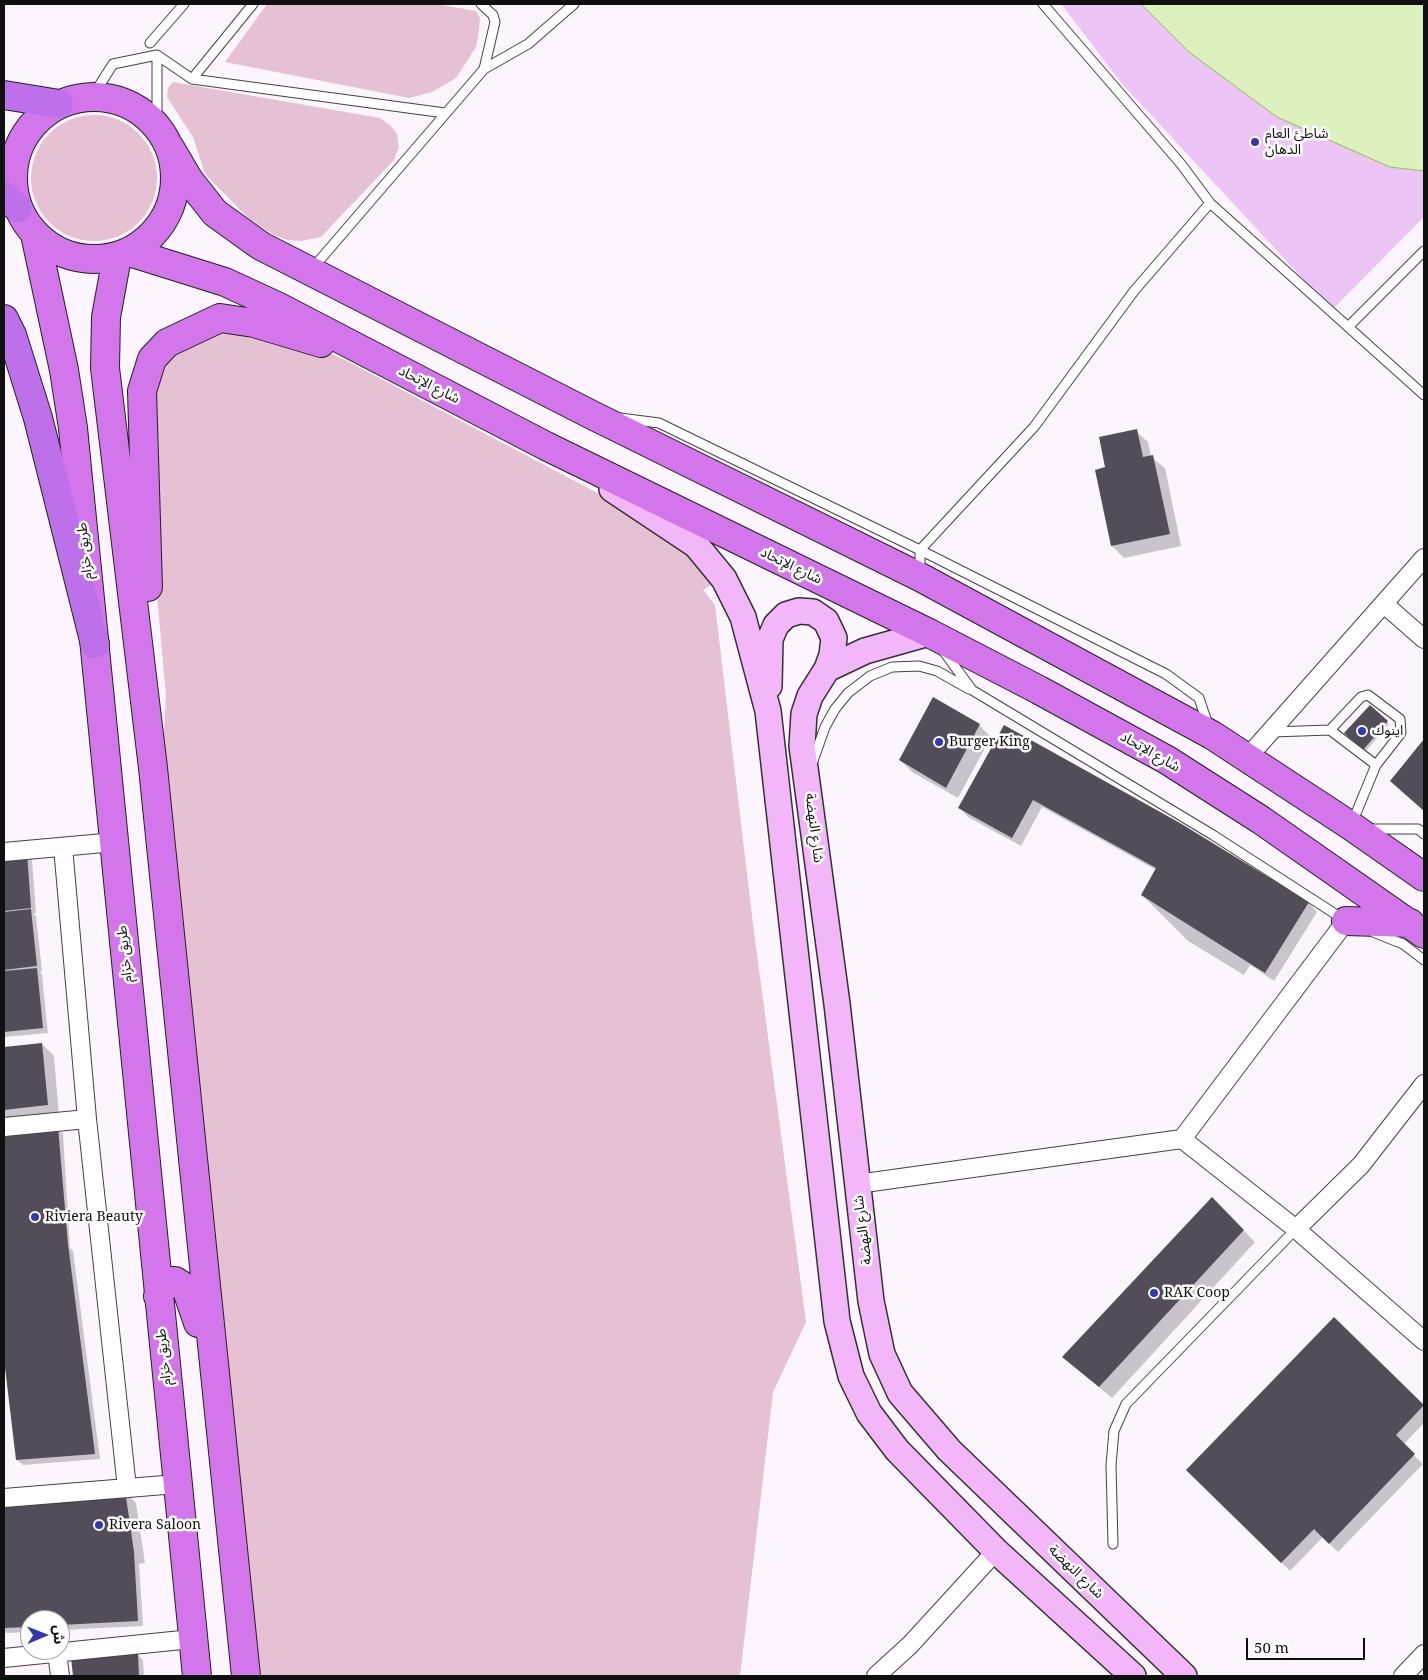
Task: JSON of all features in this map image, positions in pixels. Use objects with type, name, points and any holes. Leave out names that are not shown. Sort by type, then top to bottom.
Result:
[{"type":"highway","points":[[4,95],[59,104]]},
{"type":"highway","points":[[4,319],[12,335],[38,418],[95,644]]},
{"type":"main road","points":[[163,137],[175,171],[174,195],[165,219],[150,238],[123,254],[95,260],[73,257],[52,248],[34,234],[11,202],[15,159],[24,137],[34,124],[59,104],[92,96],[117,100],[139,110],[163,137],[189,180],[214,213],[260,246],[592,415],[920,577],[1212,735],[1352,827],[1424,878]]},
{"type":"main road","name":"طريق خزام","points":[[34,234],[64,370],[73,428],[197,1676]]},
{"type":"main road","points":[[123,254],[106,317],[105,368],[153,768],[214,1380],[246,1676]]},
{"type":"main road","name":"شارع الإتحاد","points":[[123,254],[225,282],[546,446],[929,633],[1168,760],[1262,820],[1417,928]]},
{"type":"main road","points":[[153,768],[142,391],[152,359],[167,343],[220,318],[254,323],[386,363]]},
{"type":"main road","points":[[546,446],[696,545],[724,579],[743,616],[768,711]]},
{"type":"main road","points":[[827,669],[832,655],[834,638],[826,621],[812,612],[799,610],[786,615],[776,626],[770,639],[768,711],[837,1321],[852,1376],[869,1413],[897,1450],[996,1551],[1133,1676]]},
{"type":"main road","points":[[827,669],[865,651],[929,633]]},
{"type":"main road","name":"شارع النهضة","points":[[827,669],[810,696],[804,714],[802,746],[871,1301],[882,1354],[900,1393],[949,1450],[1184,1676]]},
{"type":"main road","points":[[1346,921],[1417,928]]},
{"type":"main road","points":[[158,1296],[167,1281],[175,1281],[186,1288],[214,1380]]},
{"type":"street","points":[[1247,758],[1424,558]]},
{"type":"street","points":[[1384,604],[1424,639]]},
{"type":"street","points":[[4,852],[115,842]]},
{"type":"street","points":[[63,847],[87,1119],[127,1488]]},
{"type":"street","points":[[857,1184],[1182,1139],[1346,921]]},
{"type":"street","points":[[1296,1229],[1361,1165],[1424,1084]]},
{"type":"street","points":[[4,1127],[87,1119]]},
{"type":"street","points":[[1182,1139],[1296,1229],[1424,1342]]},
{"type":"street","points":[[4,1498],[177,1484]]},
{"type":"street","points":[[876,1676],[910,1646],[996,1551]]},
{"type":"street","points":[[70,1651],[192,1639]]},
{"type":"street","points":[[1403,1676],[1424,1654]]},
{"type":"street","points":[[4,1658],[20,1656]]},
{"type":"street","points":[[58,1660],[60,1676]]},
{"type":"lane","points":[[150,43],[184,4]]},
{"type":"lane","points":[[192,79],[253,4]]},
{"type":"lane","points":[[481,4],[493,15],[495,22],[484,69]]},
{"type":"lane","points":[[311,271],[484,69],[528,44],[574,4]]},
{"type":"lane","points":[[1043,4],[1180,164],[1210,204],[1424,395]]},
{"type":"lane","points":[[157,55],[163,137]]},
{"type":"lane","points":[[92,96],[113,64],[157,55],[192,79],[445,113]]},
{"type":"lane","points":[[920,577],[920,550],[1034,427],[1134,291],[1210,204]]},
{"type":"lane","points":[[1348,327],[1424,251]]},
{"type":"lane","points":[[592,415],[660,423],[920,550],[1166,674],[1199,698],[1212,735]]},
{"type":"lane","points":[[929,633],[972,690]]},
{"type":"lane","points":[[807,776],[825,726],[835,709],[848,693],[870,676],[892,667],[919,666],[937,672],[972,690],[1213,835],[1346,921],[1403,944],[1424,960]]},
{"type":"lane","points":[[1330,730],[1361,697],[1368,694],[1400,719],[1401,733],[1376,765],[1352,827],[1418,829],[1424,834]]},
{"type":"lane","points":[[1270,732],[1330,730],[1376,765]]},
{"type":"lane","points":[[1113,1544],[1110,1464],[1114,1431],[1126,1404],[1296,1229]]},
{"type":"shaded area","points":[[267,4],[437,4],[476,11],[480,18],[479,30],[476,47],[456,78],[432,92],[409,98],[225,62]]},
{"type":"shaded area","points":[[1141,4],[1424,4],[1424,171],[1390,167],[1277,117],[1189,52]]},
{"type":"shaded area","points":[[173,82],[380,118],[390,125],[397,134],[399,147],[394,160],[321,237],[301,241],[287,240],[272,234],[247,217],[205,174],[193,137],[167,97],[168,88]]},
{"type":"shaded area","points":[[94,115],[118,120],[138,134],[152,154],[157,178],[152,202],[138,222],[118,236],[94,241],[70,236],[50,222],[36,202],[31,178],[36,154],[50,134],[70,120]]},
{"type":"shaded area","points":[[264,322],[349,362],[660,526],[704,573],[711,585],[703,590],[715,605],[753,924],[806,1322],[773,1392],[740,1676],[256,1676],[163,749],[166,696],[140,406],[179,330]]},
{"type":"sand","name":"شاطئ العام الدهان","points":[[1061,4],[1141,4],[1189,52],[1390,167],[1424,171],[1424,217],[1332,310],[1123,85]]},
{"type":"building","points":[[1137,429],[1143,457],[1153,455],[1170,534],[1111,546],[1095,470],[1105,467],[1099,437]]},
{"type":"building","name":"Burger King","points":[[933,697],[980,724],[946,788],[899,760]]},
{"type":"building","name":"اينوك","points":[[1370,705],[1388,721],[1363,750],[1344,733]]},
{"type":"building","points":[[1004,725],[1180,823],[1309,902],[1265,973],[1141,895],[1156,868],[1033,800],[1012,838],[958,808]]},
{"type":"building","points":[[1424,739],[1424,811],[1390,781]]},
{"type":"building","points":[[27,853],[31,908],[4,911],[4,856]]},
{"type":"building","points":[[31,909],[37,966],[4,970],[4,912]]},
{"type":"building","points":[[37,968],[43,1028],[4,1032],[4,971]]},
{"type":"building","points":[[42,1043],[48,1105],[4,1110],[4,1047]]},
{"type":"building","points":[[58,1127],[68,1244],[95,1454],[16,1460],[4,1359],[4,1131]]},
{"type":"building","name":"RAK Coop","points":[[1212,1197],[1244,1230],[1099,1387],[1062,1357]]},
{"type":"building","points":[[1334,1317],[1424,1405],[1396,1435],[1415,1454],[1329,1544],[1314,1529],[1281,1563],[1186,1470]]},
{"type":"building","points":[[125,1490],[134,1552],[138,1621],[70,1624],[70,1610],[20,1610],[20,1627],[4,1628],[4,1504]]},
{"type":"building","points":[[138,1653],[139,1676],[73,1676],[71,1658]]},
{"type":"place","name":"شاطئ العام الدهان","points":[[1255,142]]},
{"type":"place","name":"اينوك","points":[[1362,731]]},
{"type":"place","name":"Burger King","points":[[939,742]]},
{"type":"place","name":"Riviera Beauty","points":[[35,1217]]},
{"type":"place","name":"RAK Coop","points":[[1154,1293]]},
{"type":"place","name":"Rivera Saloon","points":[[99,1525]]}]
